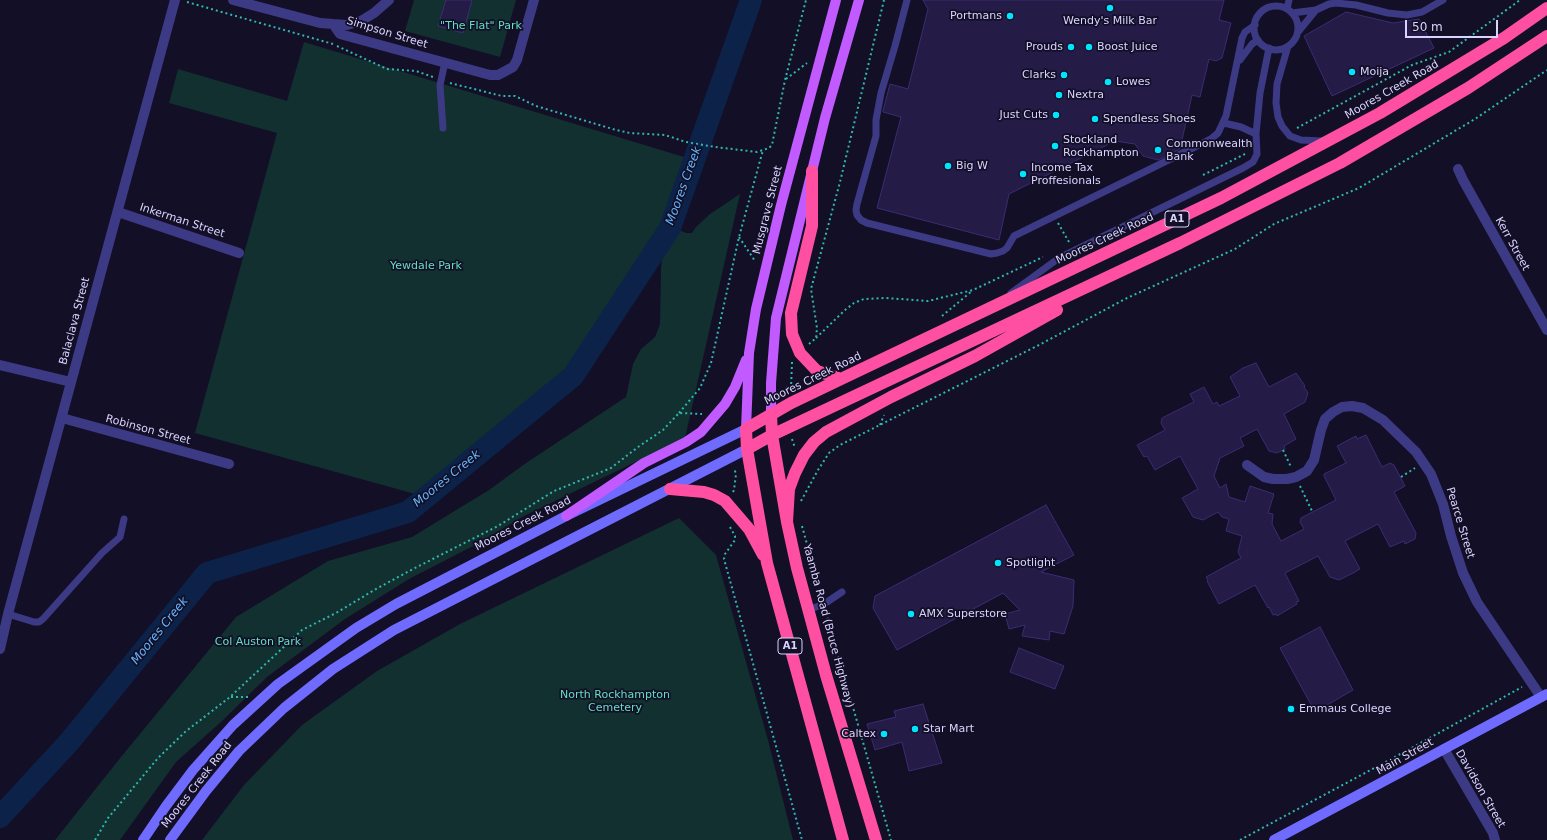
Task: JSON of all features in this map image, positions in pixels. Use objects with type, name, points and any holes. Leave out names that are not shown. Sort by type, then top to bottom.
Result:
[{"type":"highway","name":"Moores Creek Road","points":[[746,429],[771,414],[841,379],[1221,198],[1328,141],[1442,77],[1504,38],[1547,8]]},
{"type":"highway","name":"Moores Creek Road","points":[[747,449],[772,435],[1147,259],[1340,163],[1468,88],[1547,36]]},
{"type":"highway","points":[[812,171],[812,226],[791,313],[792,334],[800,353],[817,370],[841,379]]},
{"type":"highway","name":"A1","points":[[787,522],[789,489],[794,473],[804,455],[814,442],[826,432],[891,397],[975,356],[1147,259]]},
{"type":"highway","name":"Yaamba Road (Bruce Highway)","points":[[771,414],[772,435],[787,522],[808,610],[876,840]]},
{"type":"highway","name":"A1","points":[[746,429],[747,449],[767,563],[843,840]]},
{"type":"highway","points":[[670,489],[704,492],[714,495],[724,501],[749,529],[767,563]]},
{"type":"main road","name":"Musgrave Street","points":[[746,429],[749,353],[756,309],[781,205],[836,0]]},
{"type":"main road","points":[[771,414],[771,382],[776,318],[825,118],[859,0]]},
{"type":"main road","points":[[566,516],[644,463],[686,442],[701,432],[726,404],[735,387],[749,353]]},
{"type":"main road","name":"Moores Creek Road","points":[[143,840],[193,770],[233,725],[278,684],[356,628],[396,604],[566,516],[746,429]]},
{"type":"main road","name":"Moores Creek Road","points":[[170,840],[206,791],[239,751],[284,708],[333,669],[394,630],[747,449]]},
{"type":"main road","name":"Main Street","points":[[1278,839],[1544,695]]},
{"type":"street","name":"Balaclava Street","points":[[0,649],[8,614],[175,0]]},
{"type":"street","name":"Simpson Street","points":[[232,0],[320,23],[333,24],[340,34],[490,75],[498,74],[513,67],[517,60],[534,0]]},
{"type":"street","points":[[333,24],[347,25],[361,21],[390,0]]},
{"type":"street","name":"Kerr Street","points":[[1458,169],[1547,330]]},
{"type":"street","name":"Inkerman Street","points":[[118,212],[239,253]]},
{"type":"street","points":[[0,364],[71,382]]},
{"type":"street","name":"Pearce Street","points":[[1247,465],[1264,477],[1273,479],[1287,479],[1296,477],[1308,471],[1314,460],[1325,419],[1333,412],[1342,407],[1352,406],[1362,408],[1383,420],[1416,452],[1430,474],[1443,504],[1451,536],[1463,573],[1477,602],[1531,681],[1544,695]]},
{"type":"street","name":"Robinson Street","points":[[62,418],[229,464]]},
{"type":"street","name":"Davidson Street","points":[[1444,749],[1493,833],[1495,840]]},
{"type":"lane","points":[[907,0],[881,93],[876,120],[876,136],[857,204],[857,215],[861,220],[868,223],[991,254],[1003,251],[1007,248],[1014,236],[1211,139],[1218,133],[1224,123],[1242,38],[1245,32],[1255,25]]},
{"type":"lane","points":[[1289,0],[1290,11]]},
{"type":"lane","points":[[1290,11],[1316,10],[1329,4],[1336,3],[1356,5],[1388,13],[1407,15],[1422,12],[1443,0]]},
{"type":"lane","points":[[1288,46],[1275,49],[1269,48],[1258,40],[1255,30],[1257,18],[1267,8],[1280,6],[1290,11],[1296,19],[1298,32]]},
{"type":"lane","points":[[1316,10],[1288,46],[1277,84],[1276,103],[1278,117],[1282,126],[1290,136],[1301,140],[1328,141]]},
{"type":"lane","points":[[1238,61],[1252,44],[1258,40]]},
{"type":"lane","points":[[997,304],[1059,258],[1253,162],[1257,154],[1256,134],[1260,93],[1269,48]]},
{"type":"lane","points":[[443,128],[440,85],[444,62]]},
{"type":"lane","points":[[1224,123],[1241,127],[1256,134]]},
{"type":"lane","points":[[8,614],[34,622],[39,622],[43,619],[102,553],[120,537],[124,518]]},
{"type":"lane","points":[[808,610],[824,604],[842,592]]},
{"type":"path","points":[[686,142],[757,152],[769,148],[772,145],[786,80],[806,0]]},
{"type":"path","points":[[816,338],[817,328],[811,289],[840,182],[884,0]]},
{"type":"path","points":[[1291,132],[1412,65],[1449,52],[1520,0]]},
{"type":"path","points":[[786,80],[822,52]]},
{"type":"path","points":[[800,502],[829,453],[840,445],[1039,345],[1127,298],[1235,249],[1274,224],[1360,188],[1474,119],[1547,70]]},
{"type":"path","points":[[679,413],[700,388],[710,363],[739,237],[763,150]]},
{"type":"path","points":[[1203,176],[1245,154]]},
{"type":"path","points":[[1054,216],[1069,243]]},
{"type":"path","points":[[739,237],[764,274]]},
{"type":"path","points":[[809,344],[845,310],[854,303],[864,299],[886,298],[928,301],[973,290],[1049,254]]},
{"type":"path","points":[[791,392],[792,361],[795,358]]},
{"type":"path","points":[[786,388],[790,386]]},
{"type":"path","points":[[792,438],[797,453]]},
{"type":"path","points":[[1283,450],[1293,471]]},
{"type":"path","points":[[1401,477],[1418,466]]},
{"type":"path","points":[[730,495],[734,490],[736,474],[734,468]]},
{"type":"path","points":[[1298,482],[1312,511]]},
{"type":"path","points":[[800,521],[891,840]]},
{"type":"path","points":[[733,544],[728,550],[724,559],[802,840]]},
{"type":"path","points":[[1240,840],[1406,751],[1531,681]]},
{"type":"green space","name":"\"The Flat\" Park","points":[[414,0],[516,0],[500,57],[405,31]]},
{"type":"green space","name":"Yewdale Park","points":[[304,42],[694,160],[670,228],[573,376],[426,497],[195,433],[277,133],[169,103],[178,69],[287,101]]},
{"type":"green space","name":"Col Auston Park","points":[[740,194],[685,438],[524,516],[477,544],[409,579],[345,619],[267,677],[221,722],[176,762],[120,840],[55,840],[236,617],[328,561],[412,537],[489,490],[526,463],[626,397],[633,364],[641,349],[655,337],[660,324],[661,269],[663,250],[670,231],[673,227],[686,233],[692,233],[696,227],[710,214]]},
{"type":"green space","name":"North Rockhampton Cemetery","points":[[679,518],[716,555],[768,740],[793,840],[202,840],[244,785],[302,725],[377,671],[460,624]]},
{"type":"building","points":[[446,0],[472,0],[463,33],[438,26]]},
{"type":"building","points":[[923,0],[1224,0],[1219,20],[1231,23],[1222,58],[1216,61],[1209,59],[1200,97],[1192,95],[1180,149],[1158,160],[1143,156],[1135,144],[1115,141],[1009,194],[999,240],[877,208],[901,117],[883,111],[890,84],[908,89],[928,9]]},
{"type":"building","name":"Moija","points":[[1346,12],[1393,23],[1419,19],[1434,48],[1332,96],[1304,36]]},
{"type":"building","points":[[1256,363],[1269,387],[1296,373],[1305,386],[1304,387],[1308,393],[1305,402],[1284,414],[1296,439],[1284,446],[1285,449],[1277,453],[1269,451],[1257,429],[1240,438],[1244,446],[1220,458],[1214,476],[1220,488],[1226,484],[1229,497],[1245,502],[1250,486],[1274,494],[1268,513],[1273,514],[1272,524],[1281,541],[1304,529],[1300,522],[1301,518],[1336,500],[1324,474],[1346,463],[1337,446],[1356,436],[1357,439],[1366,435],[1382,467],[1390,463],[1394,465],[1405,486],[1394,492],[1416,533],[1415,539],[1405,544],[1404,541],[1390,547],[1378,524],[1345,541],[1360,569],[1339,580],[1330,577],[1318,556],[1285,573],[1299,601],[1296,602],[1297,604],[1277,616],[1276,614],[1273,615],[1269,607],[1268,608],[1255,585],[1219,604],[1206,577],[1241,558],[1238,552],[1242,536],[1226,531],[1229,519],[1222,517],[1218,512],[1203,520],[1193,517],[1182,498],[1198,489],[1180,456],[1155,470],[1147,456],[1144,457],[1137,445],[1165,430],[1161,423],[1162,418],[1194,402],[1190,394],[1204,387],[1213,404],[1217,402],[1219,406],[1240,396],[1230,377],[1243,368]]},
{"type":"building","points":[[1046,505],[1074,555],[1041,572],[1074,580],[1073,606],[1064,634],[1050,631],[1049,640],[1022,636],[1025,625],[1009,629],[1005,614],[1020,610],[1003,593],[897,650],[873,608],[875,596]]},
{"type":"building","points":[[1320,627],[1353,690],[1315,712],[1280,648]]},
{"type":"building","points":[[1019,648],[1064,666],[1055,689],[1010,672]]},
{"type":"building","name":"Star Mart","points":[[923,704],[942,763],[909,771],[902,742],[875,750],[867,724],[896,717],[894,711]]},
{"type":"waterway","name":"Moores Creek","points":[[0,817],[70,741],[207,573],[408,512],[573,376],[670,228],[751,0]]},
{"type":"place","name":"Wendy's Milk Bar","points":[[1110,8]]},
{"type":"place","name":"Portmans","points":[[1010,16]]},
{"type":"place","name":"Prouds","points":[[1071,47]]},
{"type":"place","name":"Boost Juice","points":[[1089,47]]},
{"type":"place","name":"Moija","points":[[1352,72]]},
{"type":"place","name":"Clarks","points":[[1064,75]]},
{"type":"place","name":"Lowes","points":[[1108,82]]},
{"type":"place","name":"Nextra","points":[[1059,95]]},
{"type":"place","name":"Just Cuts","points":[[1056,115]]},
{"type":"place","name":"Spendless Shoes","points":[[1095,119]]},
{"type":"place","name":"Stockland Rockhampton","points":[[1055,146]]},
{"type":"place","name":"Commonwealth Bank","points":[[1158,150]]},
{"type":"place","name":"Big W","points":[[948,166]]},
{"type":"place","name":"Income Tax Proffesionals","points":[[1023,174]]},
{"type":"place","name":"Spotlight","points":[[998,563]]},
{"type":"place","name":"AMX Superstore","points":[[911,614]]},
{"type":"place","name":"Emmaus College","points":[[1291,709]]},
{"type":"place","name":"Star Mart","points":[[915,729]]},
{"type":"place","name":"Caltex","points":[[884,734]]}]
